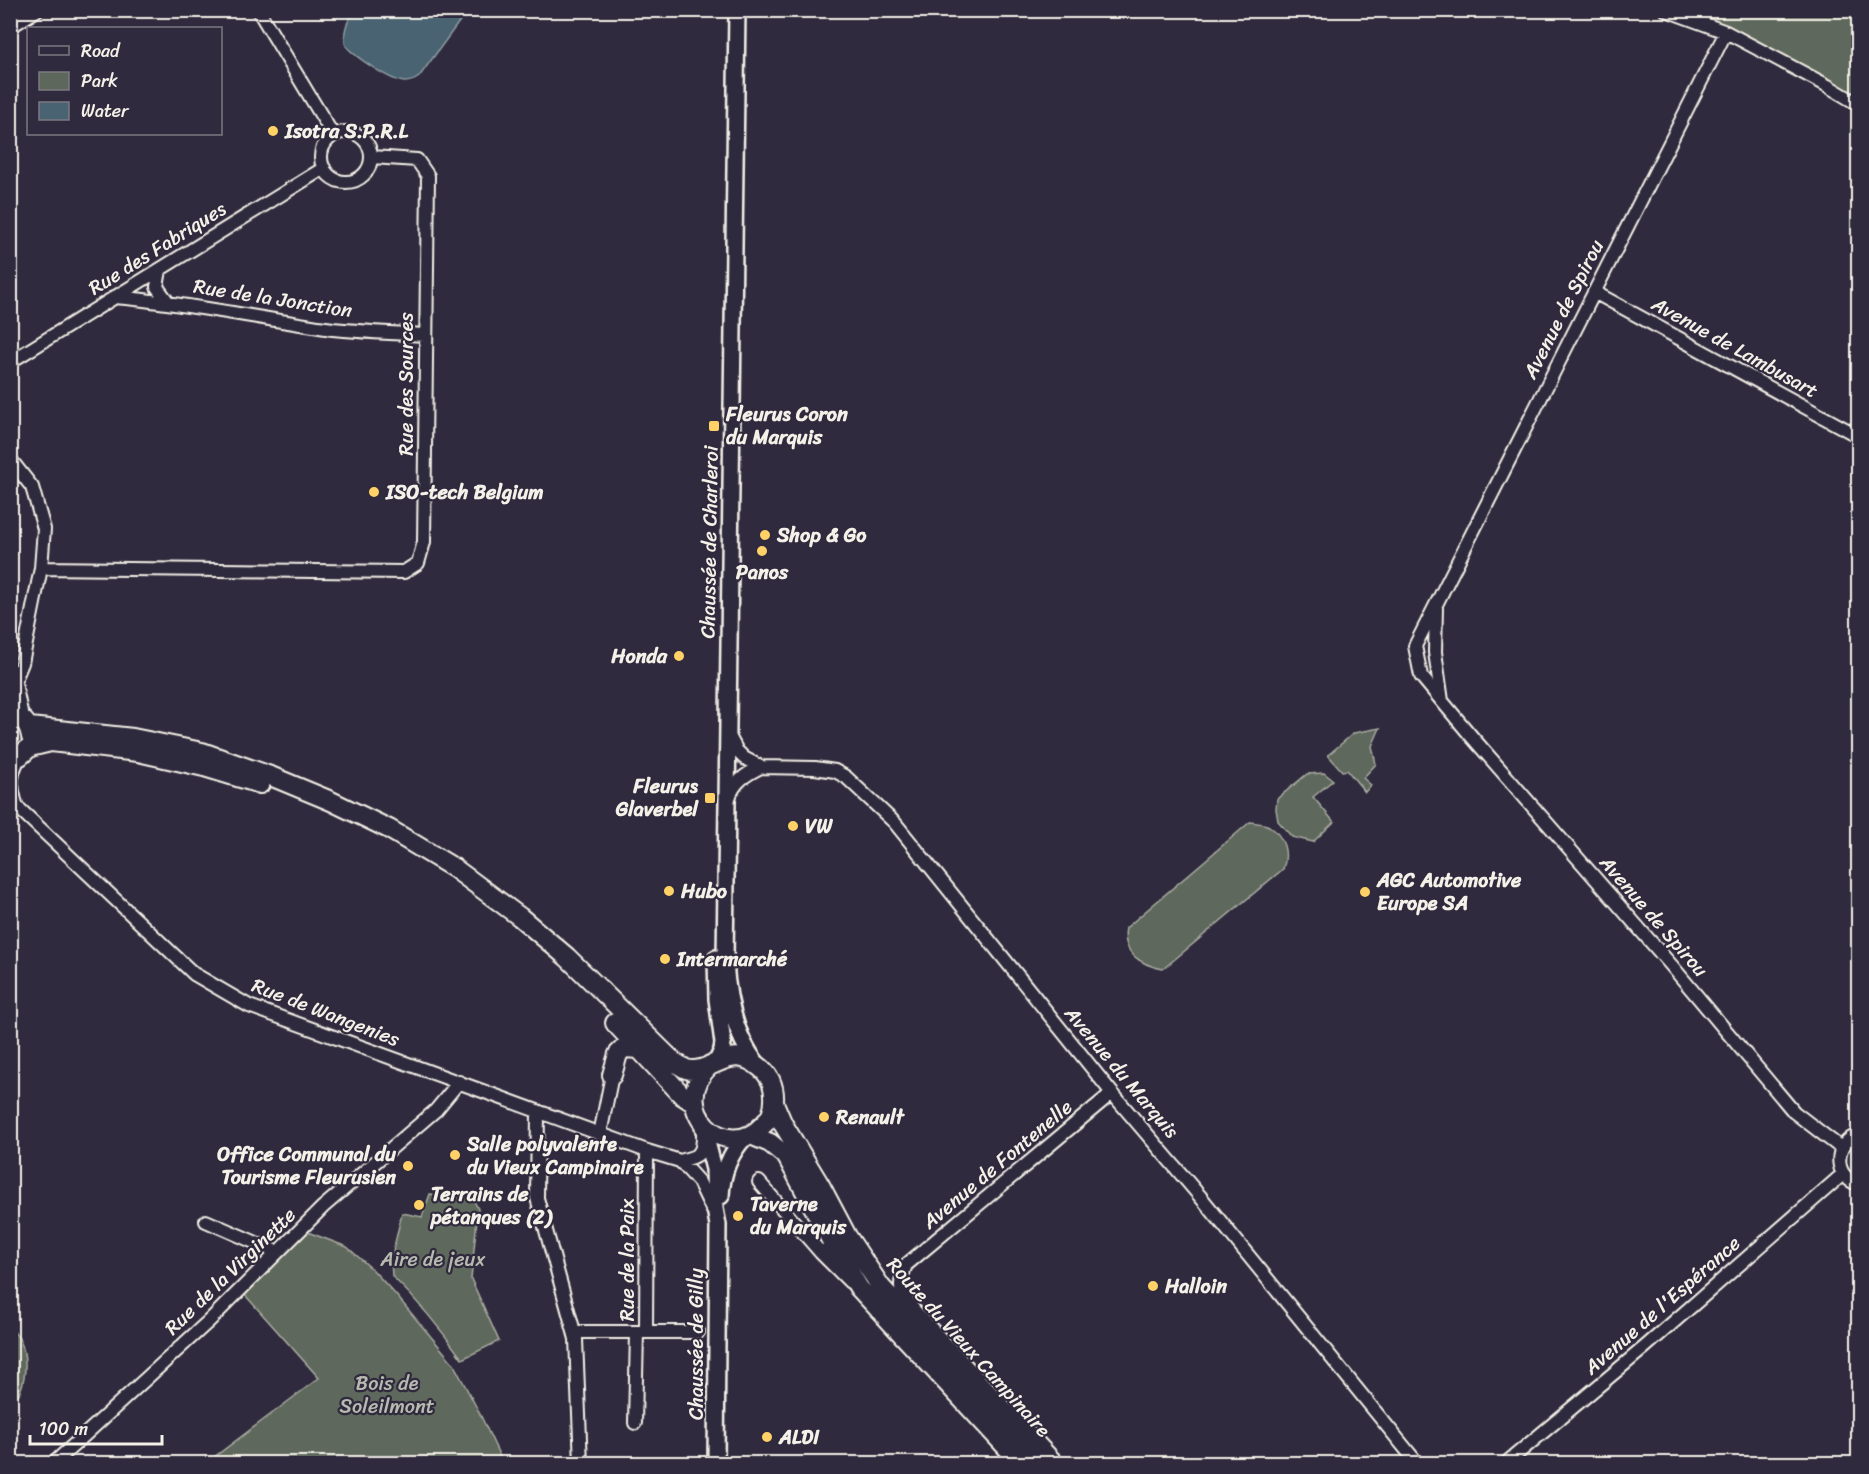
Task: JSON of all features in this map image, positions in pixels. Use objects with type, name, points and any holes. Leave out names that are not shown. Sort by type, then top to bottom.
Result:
[{"type":"highway","points":[[21,719],[202,752],[321,797],[389,829],[454,868],[520,917],[567,957],[674,1062],[688,1069],[734,1057],[752,1061],[759,1066],[771,1082],[774,1103],[767,1122],[748,1136],[726,1138],[717,1135],[702,1123],[696,1114],[694,1092],[697,1082],[714,1063]]},
{"type":"highway","points":[[20,754],[32,739],[21,719]]},
{"type":"highway","points":[[20,754],[51,742],[138,752],[204,767],[269,787],[385,839],[447,878],[512,926],[560,967],[683,1095],[694,1103]]},
{"type":"highway","points":[[612,1075],[618,1054],[624,1048],[640,1049]]},
{"type":"highway","name":"Route du Vieux Campinaire","points":[[774,1103],[783,1124],[848,1236],[881,1287],[1044,1464]]},
{"type":"highway","name":"Route du Vieux Campinaire","points":[[748,1136],[770,1143],[787,1157],[827,1250],[859,1288],[1022,1464]]},
{"type":"main road","name":"Chaussée de Charleroi","points":[[727,10],[731,89]]},
{"type":"main road","name":"Chaussée de Charleroi","points":[[714,1063],[723,1050],[716,979],[724,662],[731,89],[736,10]]},
{"type":"main road","name":"Chaussée de Charleroi","points":[[724,662],[728,735],[725,950],[728,988],[744,1044],[759,1066]]},
{"type":"main road","name":"Chaussée de Gilly","points":[[702,1123],[714,1169],[715,1209],[718,1225]]},
{"type":"main road","name":"Chaussée de Gilly","points":[[716,1464],[718,1225],[728,1161],[736,1147],[748,1136]]},
{"type":"street","points":[[10,27],[37,10]]},
{"type":"street","points":[[258,10],[333,135]]},
{"type":"street","points":[[1666,10],[1726,32],[1858,104]]},
{"type":"street","name":"Avenue de Spirou","points":[[1726,32],[1415,646],[1421,676],[1442,702],[1671,965],[1794,1112],[1841,1148]]},
{"type":"street","points":[[348,131],[362,137],[371,150],[372,157],[366,173],[352,181],[336,179],[324,168],[321,153],[323,146],[333,135],[348,131]]},
{"type":"street","name":"Rue des Sources","points":[[41,568],[404,572],[418,563],[424,542],[428,177],[417,160],[372,157]]},
{"type":"street","name":"Rue des Fabriques","points":[[10,362],[324,168]]},
{"type":"street","points":[[160,270],[157,287],[168,302]]},
{"type":"street","name":"Avenue de Lambusart","points":[[1594,292],[1858,436]]},
{"type":"street","name":"Rue de la Jonction","points":[[114,297],[168,302],[336,329],[425,335]]},
{"type":"street","points":[[10,459],[32,487],[44,529],[41,568],[16,662],[13,688],[21,719]]},
{"type":"street","name":"Avenue de Spirou","points":[[1436,605],[1435,652],[1442,702]]},
{"type":"street","points":[[728,735],[744,758],[761,767]]},
{"type":"street","name":"Rue de Wangenies","points":[[20,754],[11,777],[12,797],[194,974],[249,1006],[680,1161]]},
{"type":"street","points":[[727,805],[730,795],[742,778],[761,767]]},
{"type":"street","name":"Avenue du Marquis","points":[[761,767],[815,768],[835,771],[846,777],[895,823],[1112,1093],[1204,1201],[1418,1464]]},
{"type":"street","points":[[600,1134],[612,1075]]},
{"type":"street","name":"Rue de la Virginette","points":[[52,1464],[210,1320],[323,1208],[436,1110],[459,1082]]},
{"type":"street","name":"Avenue de Fontenelle","points":[[1059,1464],[914,1310],[902,1293],[900,1281],[906,1265],[1112,1093]]},
{"type":"street","points":[[538,1111],[537,1197],[576,1339],[581,1464]]},
{"type":"street","points":[[702,1123],[703,1148],[697,1156],[680,1161],[699,1182],[711,1209],[715,1209]]},
{"type":"street","points":[[1858,1135],[1846,1141],[1841,1148],[1839,1161],[1843,1174],[1858,1184]]},
{"type":"street","name":"Rue de la Paix","points":[[635,1423],[642,1332],[648,1151]]},
{"type":"street","name":"Avenue de l'Espérance","points":[[1505,1464],[1637,1354],[1843,1174]]},
{"type":"street","name":"Route du Vieux Campinaire","points":[[759,1182],[827,1250]]},
{"type":"street","points":[[207,1221],[277,1252]]},
{"type":"street","points":[[574,1332],[698,1332]]},
{"type":"green space","points":[[1686,11],[1858,11],[1858,95],[1739,31]]},
{"type":"green space","points":[[1380,728],[1372,746],[1376,764],[1363,778],[1371,785],[1365,792],[1347,770],[1342,771],[1328,755],[1354,733]]},
{"type":"green space","points":[[1324,773],[1333,780],[1313,797],[1334,822],[1313,842],[1292,837],[1278,821],[1277,799],[1307,774]]},
{"type":"green space","points":[[1250,822],[1267,825],[1282,840],[1285,851],[1283,869],[1163,969],[1140,961],[1130,951],[1127,944],[1126,928]]},
{"type":"green space","name":"Aire de jeux","points":[[430,1194],[473,1199],[478,1209],[471,1279],[499,1341],[462,1359],[429,1316],[392,1276],[391,1260],[402,1213],[422,1217]]},
{"type":"green space","name":"Bois de Soleilmont","points":[[305,1231],[347,1247],[395,1294],[453,1363],[503,1463],[205,1464],[319,1378],[245,1295]]},
{"type":"green space","points":[[11,1328],[20,1340],[25,1365],[23,1383],[11,1405]]},
{"type":"water","points":[[354,11],[467,11],[419,77],[405,82],[374,68],[346,46],[346,27]]},
{"type":"place","name":"Isotra S.P.R.L","points":[[273,131]]},
{"type":"place","name":"Fleurus Coron du Marquis","points":[[714,426]]},
{"type":"place","name":"ISO-tech Belgium","points":[[374,492]]},
{"type":"place","name":"Shop & Go","points":[[765,535]]},
{"type":"place","name":"Panos","points":[[762,551]]},
{"type":"place","name":"Honda","points":[[679,656]]},
{"type":"place","name":"Fleurus Glaverbel","points":[[710,798]]},
{"type":"place","name":"VW","points":[[793,826]]},
{"type":"place","name":"Hubo","points":[[669,891]]},
{"type":"place","name":"AGC Automotive Europe SA","points":[[1365,892]]},
{"type":"place","name":"Intermarché","points":[[665,959]]},
{"type":"place","name":"Renault","points":[[824,1117]]},
{"type":"place","name":"Salle polyvalente du Vieux Campinaire","points":[[455,1155]]},
{"type":"place","name":"Office Communal du Tourisme Fleurusien","points":[[408,1166]]},
{"type":"place","name":"Terrains de pétanques (2)","points":[[419,1205]]},
{"type":"place","name":"Taverne du Marquis","points":[[738,1216]]},
{"type":"place","name":"Halloin","points":[[1153,1286]]},
{"type":"place","name":"ALDI","points":[[767,1437]]}]
